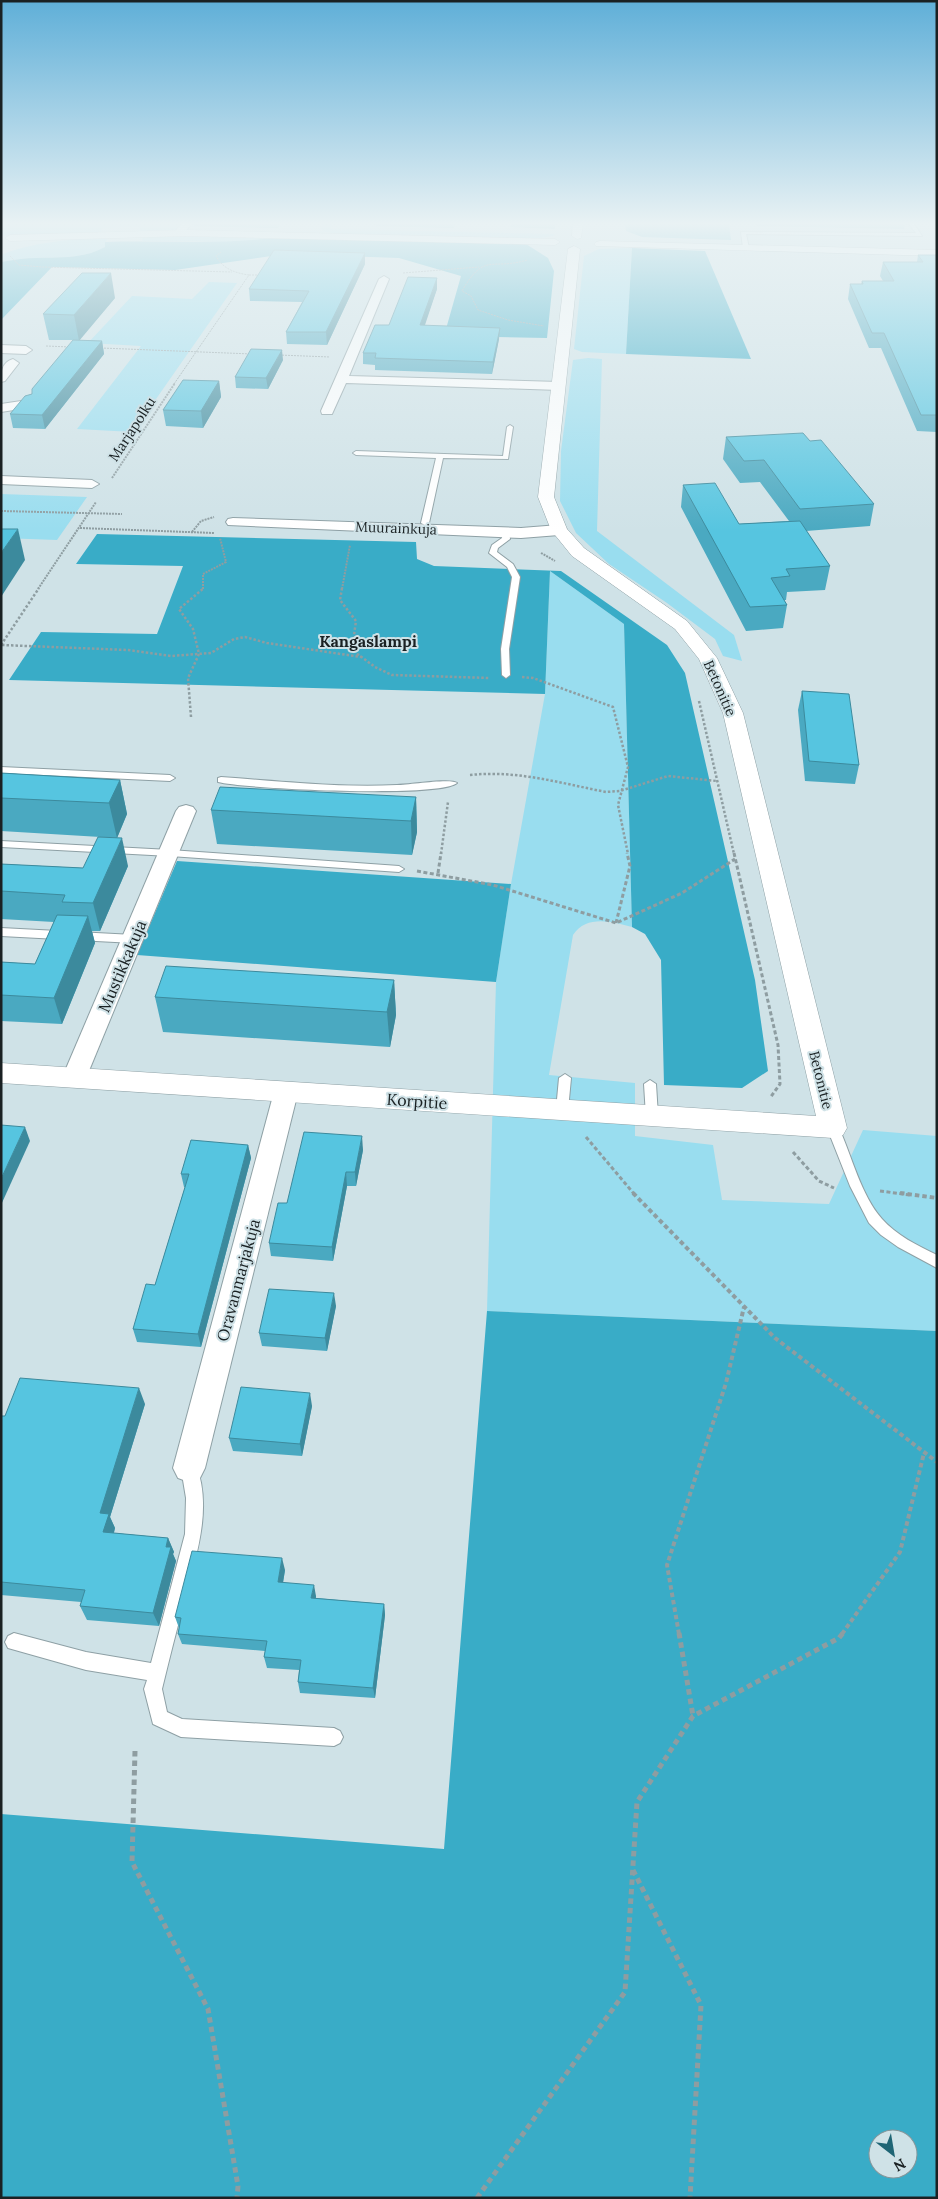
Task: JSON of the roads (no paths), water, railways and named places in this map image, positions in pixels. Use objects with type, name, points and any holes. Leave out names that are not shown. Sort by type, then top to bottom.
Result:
[{"type":"street","points":[[327,411],[363,327]]},
{"type":"street","name":"Betonitie","points":[[566,327],[546,497],[559,530],[578,552],[681,625],[708,658],[733,713],[833,1128]]},
{"type":"street","points":[[1,349],[26,350]]},
{"type":"street","points":[[1,378],[14,363]]},
{"type":"street","points":[[341,379],[559,386]]},
{"type":"street","points":[[1,408],[28,404]]},
{"type":"street","points":[[1,480],[92,484]]},
{"type":"street","name":"Muurainkuja","points":[[233,522],[514,532],[559,530]]},
{"type":"street","name":"Mustikkakuja","points":[[74,1078],[134,939],[186,811]]},
{"type":"street","name":"Korpitie","points":[[1,1073],[833,1128]]},
{"type":"street","name":"Oravanmarjakuja","points":[[189,1468],[286,1092]]},
{"type":"lane","points":[[356,453],[506,458],[510,427]]},
{"type":"lane","points":[[425,523],[440,455]]},
{"type":"lane","points":[[506,675],[505,648],[516,577],[510,565],[493,553],[494,547],[514,532]]},
{"type":"lane","points":[[1,770],[170,778]]},
{"type":"lane","points":[[221,780],[382,788],[415,788],[449,783]]},
{"type":"lane","points":[[1,844],[170,853],[399,869]]},
{"type":"lane","points":[[1,932],[134,939]]},
{"type":"lane","points":[[562,1110],[565,1078]]},
{"type":"lane","points":[[650,1084],[652,1116]]},
{"type":"lane","points":[[833,1128],[858,1189],[875,1221],[913,1251],[937,1262]]},
{"type":"lane","points":[[189,1468],[194,1498],[193,1534],[153,1690],[159,1718],[181,1728],[334,1737]]},
{"type":"lane","points":[[14,1642],[86,1661],[157,1673]]},
{"type":"district","name":"Kangaslampi","points":[[368,641]]}]
